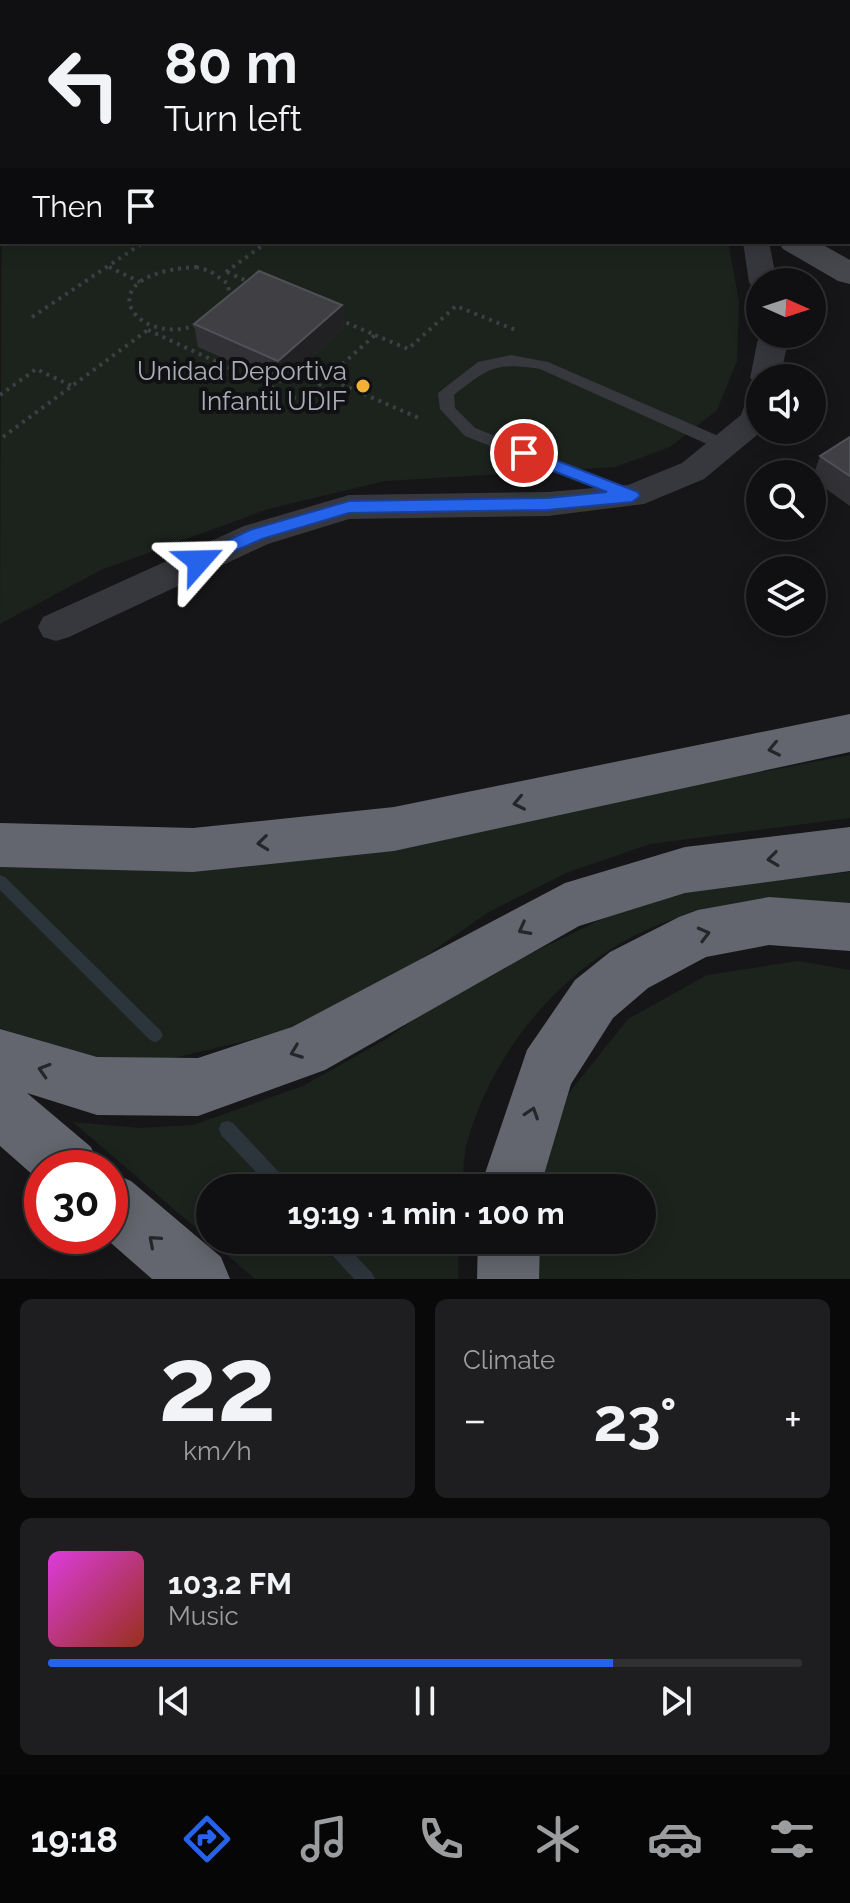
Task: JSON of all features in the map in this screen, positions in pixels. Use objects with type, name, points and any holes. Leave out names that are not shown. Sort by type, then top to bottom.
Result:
[{"type":"highway","points":[[0,845],[193,850],[394,829],[850,733]]},
{"type":"highway","points":[[0,1057],[97,1086],[198,1087],[305,1050],[565,907],[685,870],[850,849]]},
{"type":"highway","points":[[513,1174],[547,1070],[594,999],[629,970],[698,934],[769,921],[850,927]]},
{"type":"highway","points":[[0,1108],[49,1150]]},
{"type":"highway","points":[[128,1218],[199,1279]]},
{"type":"highway","points":[[508,1279],[509,1254]]},
{"type":"street","points":[[756,244],[761,268]]},
{"type":"street","points":[[798,244],[850,274]]},
{"type":"street","points":[[56,627],[256,535],[349,507],[548,504],[632,496],[693,471],[746,427]]},
{"type":"lane","points":[[632,496],[470,432],[448,409],[446,393],[483,365],[511,360],[543,365],[724,445]]},
{"type":"path","points":[[32,317],[141,244]]},
{"type":"path","points":[[221,276],[264,244]]},
{"type":"path","points":[[108,266],[140,282]]},
{"type":"path","points":[[3,437],[151,328],[184,328],[213,319],[230,302],[228,284],[221,276],[196,267],[165,269],[140,282],[132,291],[129,302],[131,311],[140,320],[151,328],[301,401],[375,335],[334,318]]},
{"type":"path","points":[[227,272],[254,283]]},
{"type":"path","points":[[0,395],[36,369],[72,386]]},
{"type":"path","points":[[327,378],[421,419],[448,409]]},
{"type":"shaded area","name":"Unidad Deportiva Infantil UDIF","points":[[2,244],[728,244],[739,301],[737,361],[717,410],[670,447],[615,467],[385,481],[268,509],[101,570],[0,624]]},
{"type":"shaded area","points":[[850,755],[850,818],[650,844],[566,873],[487,913],[414,964],[308,1025],[152,1063],[64,1053],[0,1028],[0,867],[139,868],[408,840]]},
{"type":"shaded area","points":[[850,872],[850,908],[709,910],[667,921],[628,939],[591,963],[558,991],[528,1024],[503,1060],[483,1098],[468,1139],[463,1174],[196,1174],[196,1228],[128,1169],[128,1150],[105,1150],[73,1122],[140,1128],[193,1125],[303,1086],[388,1038],[455,990],[627,907],[703,888]]},
{"type":"shaded area","points":[[798,961],[850,970],[850,1279],[538,1279],[537,1254],[656,1254],[656,1174],[543,1174],[569,1093],[628,1019],[707,975]]},
{"type":"shaded area","points":[[226,1254],[459,1254],[458,1279],[255,1279]]},
{"type":"building","points":[[259,271],[342,305],[278,361],[194,324]]},
{"type":"building","points":[[850,437],[850,476],[826,460],[820,456]]},
{"type":"waterway","points":[[0,881],[155,1035]]},
{"type":"waterway","points":[[227,1129],[269,1174]]},
{"type":"waterway","points":[[343,1254],[366,1279]]},
{"type":"place","name":"Unidad Deportiva Infantil UDIF","points":[[363,386]]},
{"type":"route","points":[[199,561],[256,535],[349,507],[548,504],[632,496],[524,453]]}]
